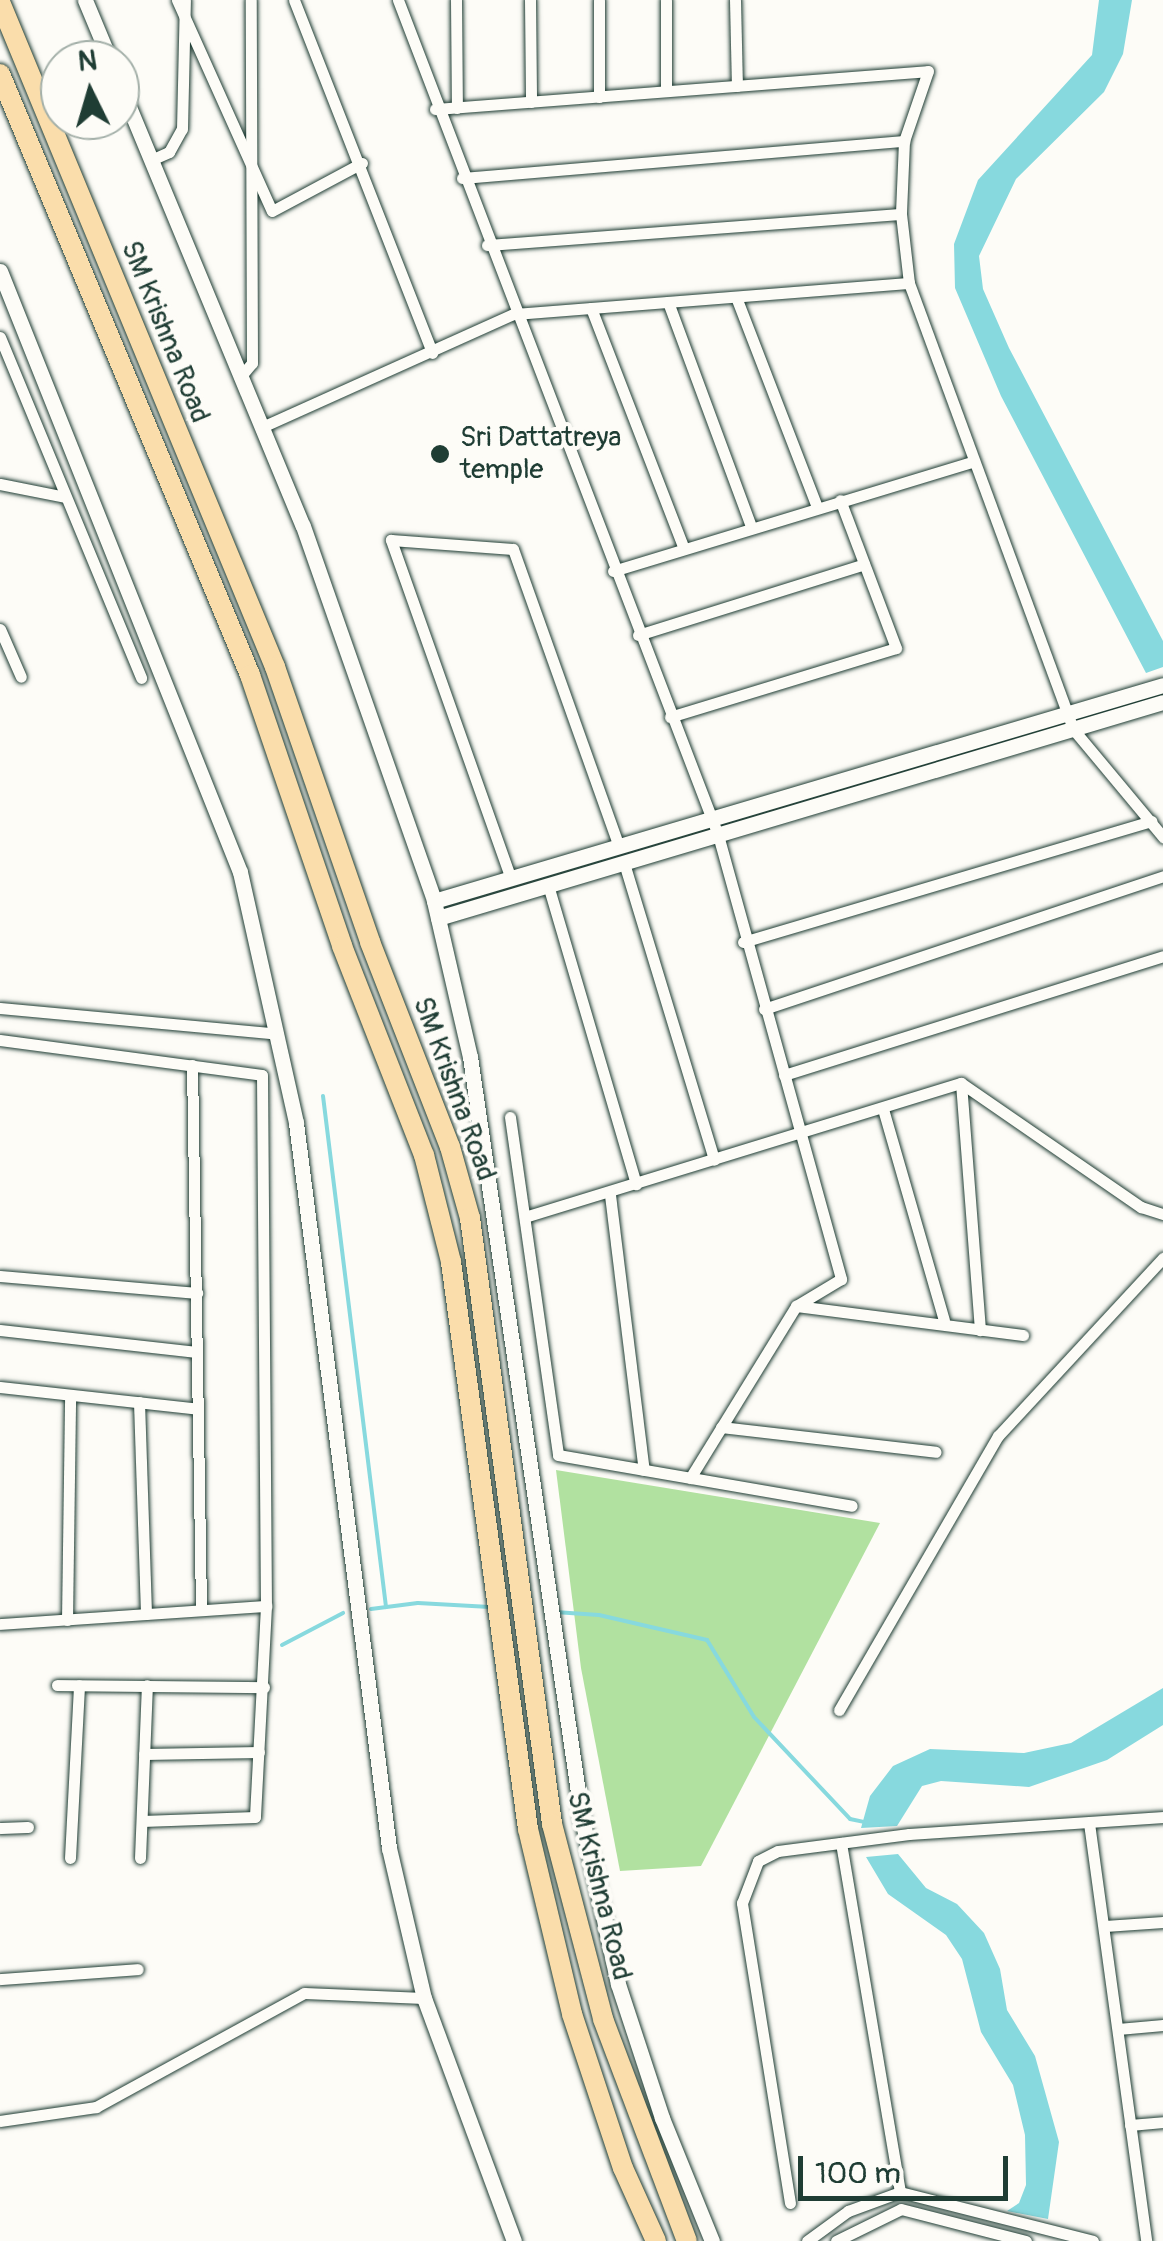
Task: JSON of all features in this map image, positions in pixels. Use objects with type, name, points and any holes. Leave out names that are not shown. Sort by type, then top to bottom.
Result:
[{"type":"highway","name":"SM Krishna Road","points":[[0,2],[246,603],[276,667],[450,1147],[470,1218],[552,1824],[604,2019],[686,2241]]},
{"type":"highway","name":"SM Krishna Road","points":[[0,74],[226,615],[443,1223],[528,1829],[572,2014],[623,2168],[656,2241]]},
{"type":"street","points":[[85,0],[102,40]]},
{"type":"street","points":[[177,0],[272,211],[362,163]]},
{"type":"street","points":[[151,160],[169,152],[182,129],[185,0]]},
{"type":"street","points":[[241,376],[252,364],[251,0]]},
{"type":"street","points":[[294,0],[362,163],[432,353]]},
{"type":"street","points":[[398,0],[435,109],[718,835],[743,942],[841,1279],[796,1306],[690,1478]]},
{"type":"street","points":[[456,0],[457,108]]},
{"type":"street","points":[[530,0],[532,102]]},
{"type":"street","points":[[598,96],[599,0]]},
{"type":"street","points":[[666,0],[666,91]]},
{"type":"street","points":[[735,0],[737,86]]},
{"type":"street","points":[[435,109],[928,71],[904,141],[902,214],[909,283],[970,462],[1071,721],[1163,837]]},
{"type":"street","name":"SM Krishna Road","points":[[140,133],[303,526],[434,901],[470,1057],[582,1819],[618,1984],[662,2118],[712,2241]]},
{"type":"street","points":[[462,178],[904,141]]},
{"type":"street","points":[[488,245],[902,214]]},
{"type":"street","points":[[0,271],[240,872],[296,1123],[389,1848],[424,1998],[514,2241]]},
{"type":"street","points":[[262,427],[514,314],[909,283]]},
{"type":"street","points":[[736,297],[817,506]]},
{"type":"street","points":[[668,302],[751,526]]},
{"type":"street","points":[[592,308],[683,547]]},
{"type":"street","points":[[0,337],[140,678]]},
{"type":"street","points":[[613,571],[970,462]]},
{"type":"street","points":[[0,484],[65,497]]},
{"type":"street","points":[[670,717],[896,648],[840,500]]},
{"type":"street","points":[[512,879],[391,540],[513,549],[621,855],[714,1160]]},
{"type":"street","points":[[638,635],[864,564]]},
{"type":"street","points":[[0,629],[21,677]]},
{"type":"street","points":[[434,901],[512,879],[718,835],[1071,721],[1163,684]]},
{"type":"street","points":[[438,918],[548,886],[711,818],[1071,721],[1163,702]]},
{"type":"street","points":[[743,942],[1151,821]]},
{"type":"street","points":[[764,1009],[1163,876]]},
{"type":"street","points":[[548,886],[636,1184]]},
{"type":"street","points":[[784,1075],[1163,956]]},
{"type":"street","points":[[0,1008],[278,1034]]},
{"type":"street","points":[[0,1040],[262,1075],[266,1606],[255,1817],[142,1821]]},
{"type":"street","points":[[192,1065],[201,1610]]},
{"type":"street","points":[[525,1217],[610,1195],[961,1082]]},
{"type":"street","points":[[961,1082],[1141,1208],[1163,1214]]},
{"type":"street","points":[[961,1082],[980,1330]]},
{"type":"street","points":[[883,1109],[944,1320]]},
{"type":"street","points":[[510,1117],[558,1454],[852,1506]]},
{"type":"street","points":[[610,1195],[644,1470]]},
{"type":"street","points":[[839,1710],[998,1436],[1163,1258]]},
{"type":"street","points":[[0,1276],[197,1293]]},
{"type":"street","points":[[796,1306],[944,1320],[980,1330],[1024,1335]]},
{"type":"street","points":[[0,1330],[198,1352]]},
{"type":"street","points":[[0,1387],[198,1409]]},
{"type":"street","points":[[66,1620],[70,1394]]},
{"type":"street","points":[[139,1402],[146,1614]]},
{"type":"street","points":[[721,1427],[936,1452]]},
{"type":"street","points":[[0,1624],[266,1606]]},
{"type":"street","points":[[57,1685],[264,1687]]},
{"type":"street","points":[[70,1858],[80,1685]]},
{"type":"street","points":[[140,1858],[147,1685]]},
{"type":"street","points":[[144,1754],[260,1752]]},
{"type":"street","points":[[790,2202],[742,1903],[758,1861],[778,1851],[841,1843],[1163,1818]]},
{"type":"street","points":[[1090,1823],[1146,2241]]},
{"type":"street","points":[[0,1828],[28,1827]]},
{"type":"street","points":[[841,1843],[900,2192]]},
{"type":"street","points":[[1104,1926],[1163,1922]]},
{"type":"street","points":[[0,1979],[138,1969]]},
{"type":"street","points":[[0,2121],[96,2107],[304,1993],[424,1998]]},
{"type":"street","points":[[1118,2029],[1163,2025]]},
{"type":"street","points":[[1130,2125],[1163,2122]]},
{"type":"street","points":[[807,2241],[848,2211],[900,2192],[1092,2241]]},
{"type":"street","points":[[836,2241],[902,2209],[1026,2241]]},
{"type":"green space","points":[[556,1470],[880,1523],[701,1866],[620,1871],[581,1668]]},
{"type":"water","points":[[1099,0],[1132,0],[1123,54],[1104,92],[1016,179],[979,256],[983,289],[1009,348],[1163,641],[1163,667],[1146,673],[1001,396],[955,288],[954,244],[978,180],[1092,55]]},
{"type":"water","points":[[1163,1688],[1163,1725],[1107,1760],[1029,1787],[941,1781],[922,1786],[897,1826],[861,1828],[870,1796],[893,1766],[930,1749],[1024,1753],[1071,1743]]},
{"type":"water","points":[[898,1854],[926,1888],[957,1904],[984,1933],[1000,1969],[1007,2010],[1035,2056],[1059,2142],[1048,2219],[1007,2211],[1019,2203],[1026,2185],[1025,2135],[1013,2085],[981,2032],[962,1959],[946,1935],[888,1894],[866,1857]]},
{"type":"waterway","points":[[323,1096],[386,1607]]},
{"type":"waterway","points":[[371,1609],[418,1603],[490,1607]]},
{"type":"waterway","points":[[555,1612],[599,1615],[707,1640],[754,1717],[850,1819],[864,1822]]},
{"type":"waterway","points":[[282,1645],[343,1613]]},
{"type":"place","name":"Sri Dattatreya temple","points":[[440,454]]}]
